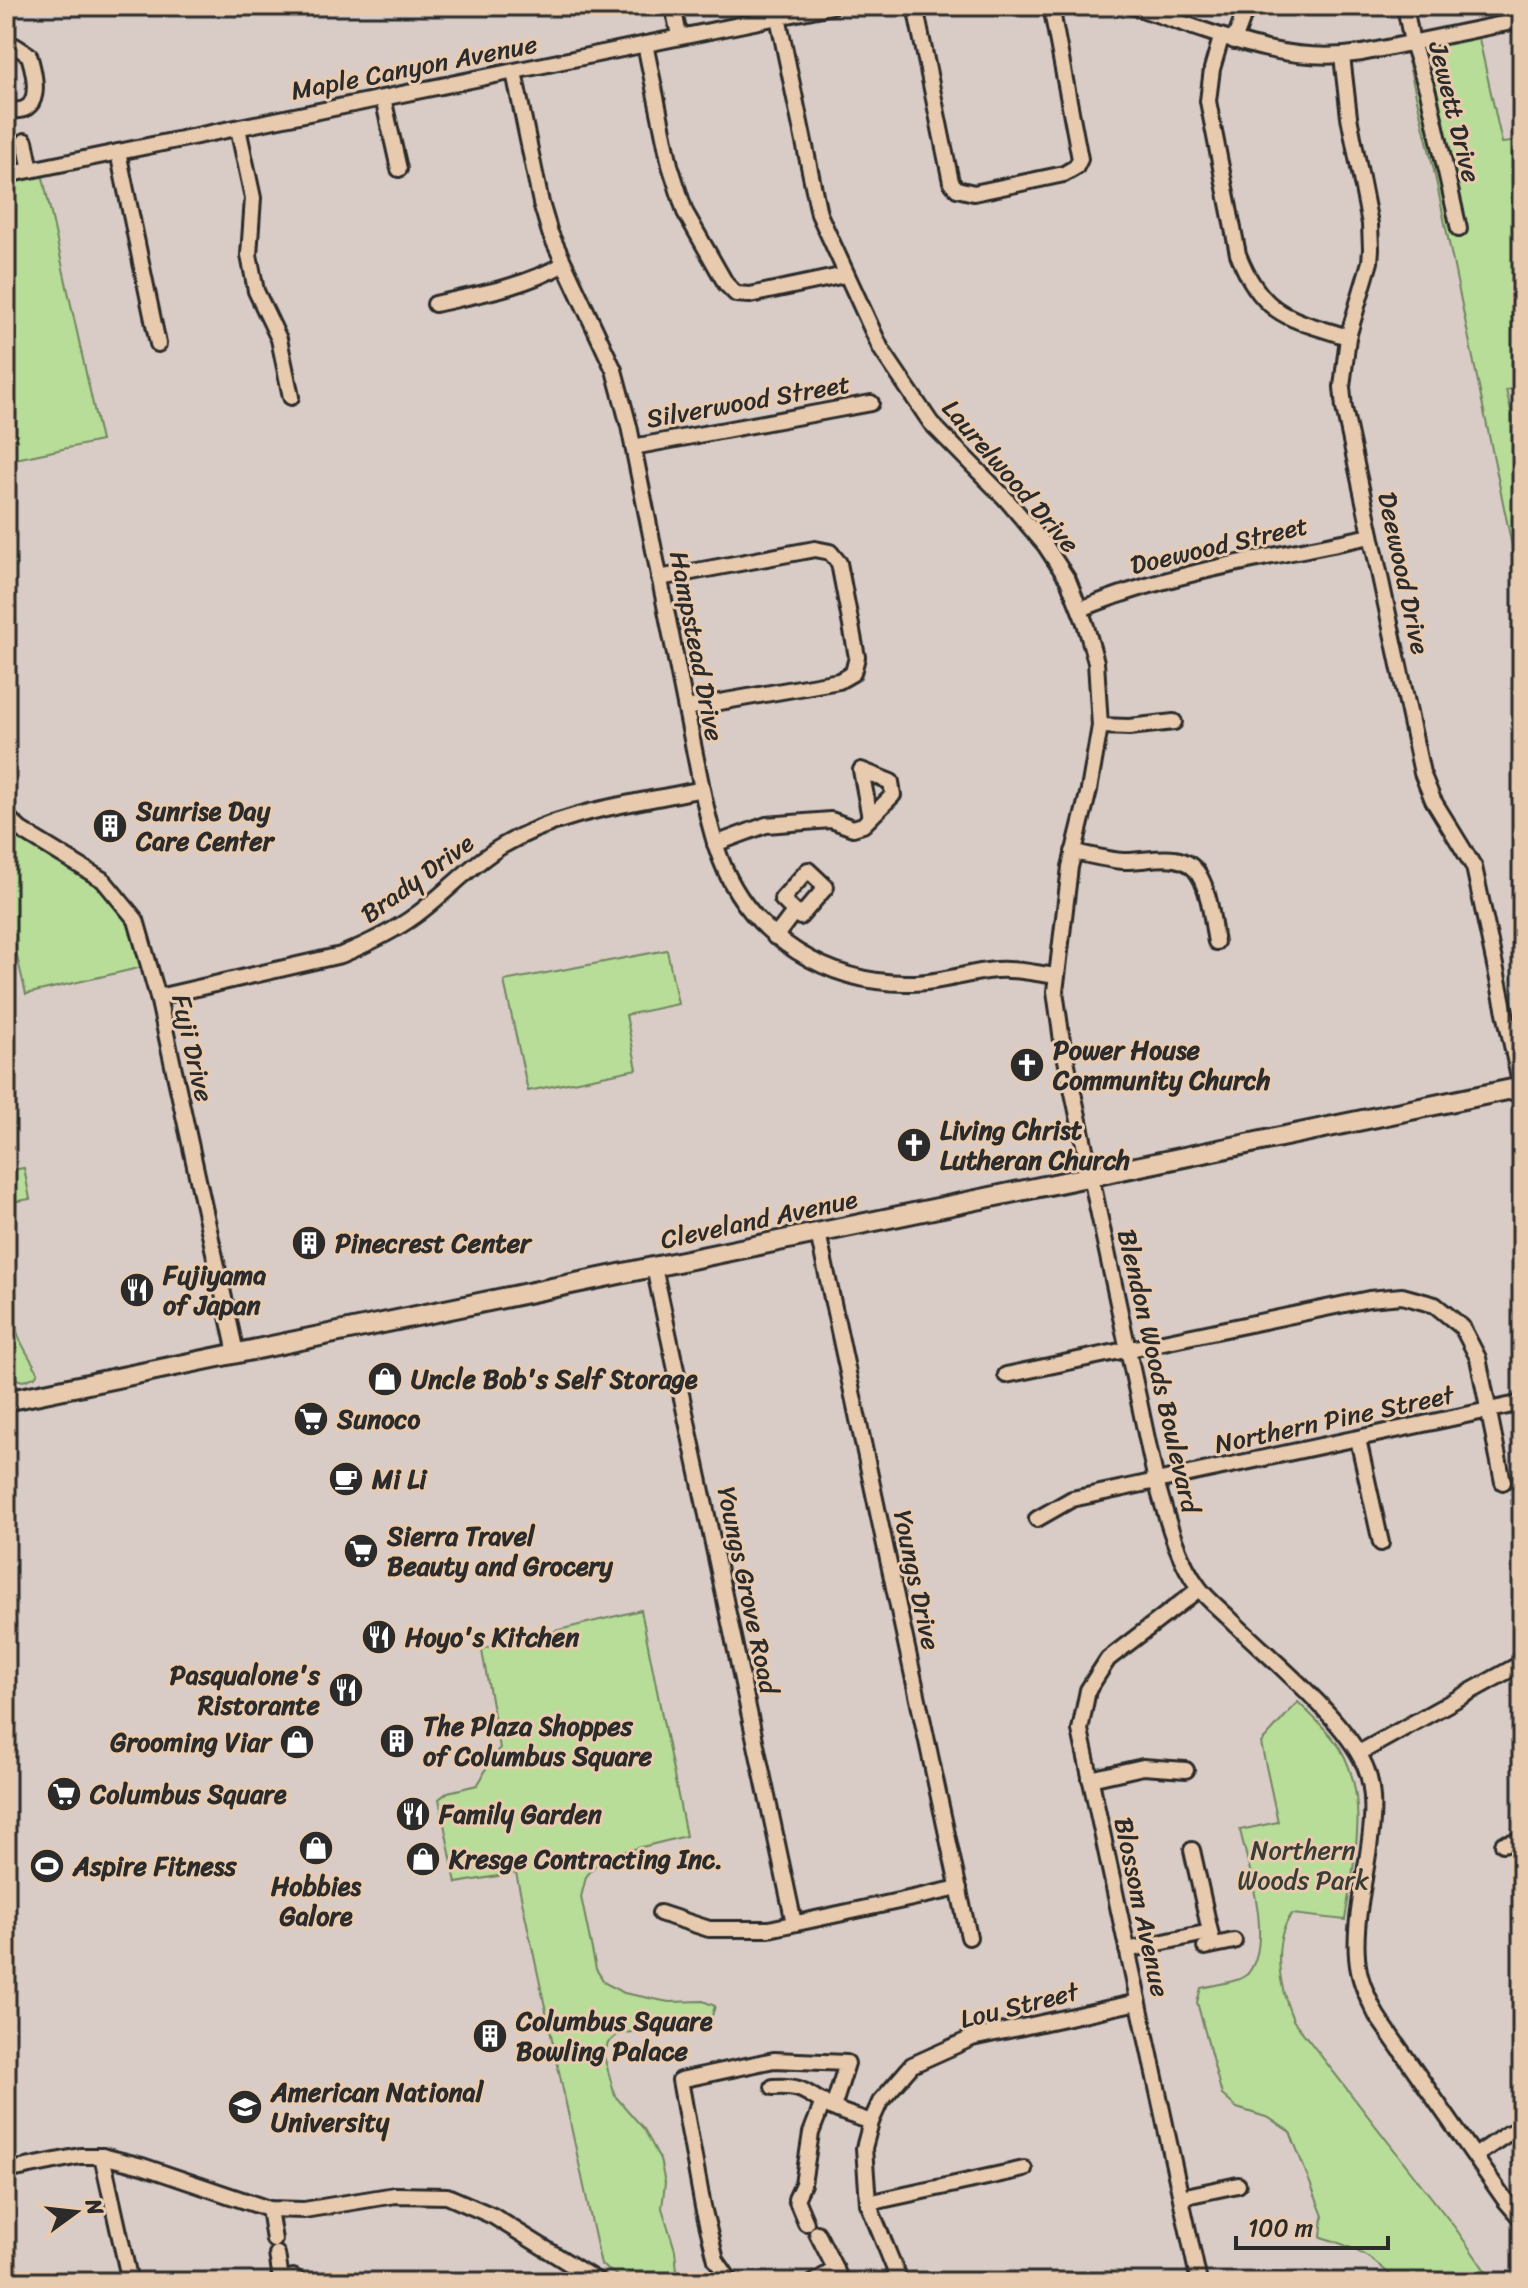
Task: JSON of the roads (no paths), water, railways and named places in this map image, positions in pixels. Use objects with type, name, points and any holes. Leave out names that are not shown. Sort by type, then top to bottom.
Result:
[{"type":"main road","name":"Cleveland Avenue","points":[[6,1401],[1522,1089]]},
{"type":"street","points":[[673,6],[679,36]]},
{"type":"street","name":"Maple Canyon Avenue","points":[[6,175],[832,6]]},
{"type":"street","points":[[915,6],[951,182],[957,189],[974,193],[1064,174],[1076,167],[1080,151],[1051,6]]},
{"type":"street","points":[[1132,6],[1227,39],[1291,55],[1342,56],[1522,20]]},
{"type":"street","points":[[1247,6],[1212,69],[1208,101],[1238,254],[1255,290],[1279,312],[1348,337]]},
{"type":"street","name":"Jewett Drive","points":[[1405,6],[1459,229]]},
{"type":"street","name":"Laurelwood Drive","points":[[778,17],[819,214],[881,349],[931,423],[1057,560],[1081,609],[1096,662],[1100,726],[1089,790],[1073,852],[1055,991],[1062,1041],[1092,1176]]},
{"type":"street","points":[[645,44],[670,165],[685,212],[726,284],[736,294],[750,295],[845,275]]},
{"type":"street","points":[[6,45],[23,49],[29,55],[33,72],[35,96],[26,108],[12,110],[23,134],[31,170]]},
{"type":"street","name":"Deewood Drive","points":[[1342,56],[1349,117],[1370,224],[1371,249],[1348,337],[1342,387],[1344,408],[1422,773],[1433,800],[1474,867],[1522,1089]]},
{"type":"street","name":"Hampstead Drive","points":[[514,72],[541,203],[564,264],[614,370],[633,447],[702,789],[721,862],[736,889],[775,937],[832,972],[875,981],[911,984],[1003,969],[1057,976]]},
{"type":"street","points":[[383,98],[399,169]]},
{"type":"street","points":[[238,128],[253,198],[249,255],[256,291],[279,339],[291,397]]},
{"type":"street","points":[[118,152],[158,344]]},
{"type":"street","points":[[435,304],[529,281],[564,264]]},
{"type":"street","name":"Silverwood Street","points":[[633,447],[871,403]]},
{"type":"street","name":"Doewood Street","points":[[1081,609],[1171,577],[1371,536]]},
{"type":"street","points":[[659,578],[815,549],[830,552],[839,563],[857,657],[853,673],[839,681],[686,708]]},
{"type":"street","points":[[1100,726],[1129,727],[1174,722]]},
{"type":"street","name":"Brady Drive","points":[[158,997],[341,955],[370,943],[417,914],[482,859],[523,834],[596,810],[702,789]]},
{"type":"street","name":"Fuji Drive","points":[[6,816],[30,836],[103,880],[136,920],[158,997],[236,1353]]},
{"type":"street","points":[[715,844],[766,825],[831,820],[853,828],[863,825],[870,818]]},
{"type":"street","points":[[1073,852],[1121,861],[1177,858],[1189,864],[1203,884],[1216,942]]},
{"type":"street","points":[[775,937],[794,912]]},
{"type":"street","name":"Blendon Woods Boulevard","points":[[1092,1176],[1156,1481],[1175,1544],[1199,1589],[1322,1707],[1359,1753],[1368,1775],[1373,1803],[1357,1935],[1359,1971],[1377,2016],[1522,2220]]},
{"type":"street","name":"Youngs Drive","points":[[818,1233],[969,1937]]},
{"type":"street","name":"Youngs Grove Road","points":[[654,1267],[794,1923]]},
{"type":"street","points":[[1006,1375],[1369,1299],[1402,1296],[1435,1305],[1462,1327],[1478,1358],[1503,1482]]},
{"type":"street","name":"Northern Pine Street","points":[[1037,1519],[1072,1499],[1522,1403]]},
{"type":"street","points":[[1358,1439],[1381,1543]]},
{"type":"street","name":"Blossom Avenue","points":[[1199,1589],[1108,1659],[1088,1690],[1080,1730],[1199,2282]]},
{"type":"street","points":[[1359,1753],[1522,1664]]},
{"type":"street","points":[[1090,1779],[1143,1767],[1186,1770]]},
{"type":"street","points":[[1503,1844],[1522,1840]]},
{"type":"street","points":[[1192,1850],[1210,1941]]},
{"type":"street","points":[[660,1913],[709,1929],[769,1929],[959,1888]]},
{"type":"street","points":[[1127,1950],[1234,1941]]},
{"type":"street","name":"Lou Street","points":[[900,2282],[868,2203],[864,2148],[880,2102],[912,2065],[972,2038],[1138,2002]]},
{"type":"street","points":[[731,2282],[716,2260],[680,2080],[774,2060],[847,2063],[811,2133],[803,2184],[796,2199],[839,2276],[814,2282]]},
{"type":"street","points":[[773,2087],[793,2086],[828,2105],[871,2122]]},
{"type":"street","points":[[1475,2156],[1507,2134],[1522,2129]]},
{"type":"street","points":[[6,2171],[80,2156],[102,2156],[142,2166],[269,2209],[304,2210],[395,2195],[447,2196],[493,2216],[579,2277],[599,2282]]},
{"type":"street","points":[[102,2156],[130,2282]]},
{"type":"street","points":[[868,2203],[1024,2169]]},
{"type":"street","points":[[1181,2197],[1238,2185]]},
{"type":"street","points":[[269,2209],[278,2281],[293,2277],[301,2282]]},
{"type":"place","name":"Sunrise Day Care Center","points":[[110,826]]},
{"type":"place","name":"Power House Community Church","points":[[1027,1065]]},
{"type":"place","name":"Living Christ Lutheran Church","points":[[914,1145]]},
{"type":"place","name":"Pinecrest Center","points":[[309,1243]]},
{"type":"place","name":"Fujiyama of Japan","points":[[137,1290]]},
{"type":"place","name":"Uncle Bob's Self Storage","points":[[385,1379]]},
{"type":"place","name":"Sunoco","points":[[311,1419]]},
{"type":"place","name":"Mi Li","points":[[346,1479]]},
{"type":"place","name":"Sierra Travel Beauty and Grocery","points":[[361,1551]]},
{"type":"place","name":"Hoyo's Kitchen","points":[[379,1637]]},
{"type":"place","name":"Pasqualone's Ristorante","points":[[346,1690]]},
{"type":"place","name":"The Plaza Shoppes of Columbus Square","points":[[397,1741]]},
{"type":"place","name":"Grooming Viar","points":[[297,1742]]},
{"type":"place","name":"Columbus Square","points":[[64,1794]]},
{"type":"place","name":"Family Garden","points":[[413,1814]]},
{"type":"place","name":"Hobbies Galore","points":[[316,1848]]},
{"type":"place","name":"Kresge Contracting Inc.","points":[[423,1859]]},
{"type":"place","name":"Aspire Fitness","points":[[47,1866]]},
{"type":"place","name":"Columbus Square Bowling Palace","points":[[490,2036]]},
{"type":"place","name":"American National University","points":[[245,2107]]},
{"type":"park label","name":"Northern Woods Park","points":[[1303,1865]]}]
